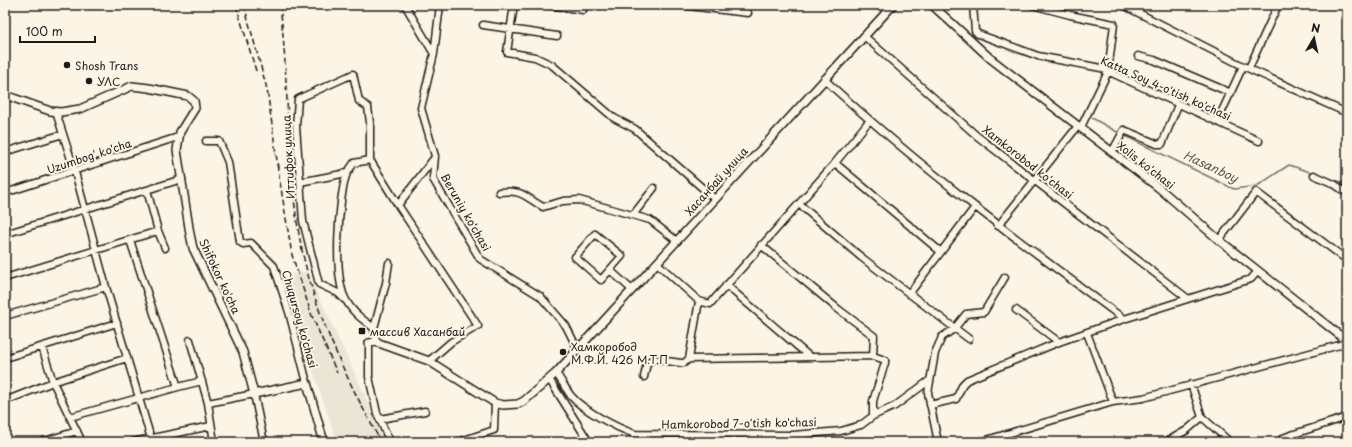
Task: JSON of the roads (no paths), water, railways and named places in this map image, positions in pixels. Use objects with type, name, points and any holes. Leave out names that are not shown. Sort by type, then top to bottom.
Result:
[{"type":"street","points":[[405,5],[434,54]]},
{"type":"street","name":"Beruniy ko'chasi","points":[[440,5],[434,54],[421,108],[435,156],[433,179],[480,259],[540,296],[566,326],[577,348]]},
{"type":"street","points":[[514,5],[508,52],[535,57],[552,65],[614,118],[634,129],[715,199]]},
{"type":"street","points":[[549,5],[583,10]]},
{"type":"street","points":[[680,5],[748,14]]},
{"type":"street","name":"Хасанбай улица","points":[[556,373],[577,348],[677,242],[893,5]]},
{"type":"street","name":"Xolis ko'chasi","points":[[932,5],[991,59],[1159,188],[1219,240],[1347,342]]},
{"type":"street","name":"Katta Soy 4-o'tish ko'chasi","points":[[973,5],[975,31],[978,34],[1038,56],[1101,68],[1178,105],[1259,141]]},
{"type":"street","points":[[998,226],[1034,179],[1079,127],[1108,72],[1114,24],[1032,5]]},
{"type":"street","points":[[1123,5],[1246,67],[1347,112]]},
{"type":"street","points":[[1217,122],[1278,5]]},
{"type":"street","points":[[483,25],[557,36]]},
{"type":"street","name":"Xamkorobod ko'chasi","points":[[864,36],[977,136],[1187,298]]},
{"type":"street","points":[[1138,56],[1154,60],[1231,93]]},
{"type":"street","name":"Иттифок улица","points":[[370,160],[370,123],[368,107],[359,101],[354,74],[298,100],[296,126],[303,221],[319,284],[338,293],[361,319],[374,328]]},
{"type":"street","points":[[824,79],[869,121],[998,226],[1124,319]]},
{"type":"street","name":"Shifokor ko'cha","points":[[56,112],[77,110],[125,88],[138,86],[191,98],[195,105],[189,119],[182,127],[178,137],[177,154],[190,234],[193,248],[243,352],[254,394]]},
{"type":"street","points":[[5,95],[56,112],[86,209],[106,287],[151,440]]},
{"type":"street","points":[[1112,152],[1121,132],[1157,144],[1162,144],[1178,105]]},
{"type":"street","points":[[657,263],[699,301],[710,304],[835,163],[869,121]]},
{"type":"street","points":[[5,152],[63,134]]},
{"type":"street","name":"Uzumbog' ko'cha","points":[[5,193],[75,172],[178,137]]},
{"type":"street","name":"Chuqursoy ko'chasi","points":[[206,141],[219,141],[228,162],[240,242],[243,244],[251,243],[274,266],[289,312],[324,442]]},
{"type":"street","points":[[398,205],[435,156]]},
{"type":"street","points":[[300,182],[347,173],[354,163],[370,160],[478,326],[451,342],[429,361]]},
{"type":"street","points":[[835,163],[941,252]]},
{"type":"street","name":"Иттифок улица","points":[[345,300],[341,286],[337,256],[341,205],[347,173]]},
{"type":"street","points":[[1314,175],[1334,184],[1347,193]]},
{"type":"street","points":[[5,234],[182,179]]},
{"type":"street","points":[[633,215],[654,188]]},
{"type":"street","points":[[147,190],[164,248]]},
{"type":"street","points":[[499,192],[508,191],[524,193],[543,207],[563,201],[579,200],[633,215],[650,220],[677,242]]},
{"type":"street","points":[[1219,240],[1256,192],[1347,260]]},
{"type":"street","points":[[799,204],[861,257],[969,339]]},
{"type":"street","points":[[910,294],[975,207]]},
{"type":"street","points":[[5,278],[97,248],[158,231]]},
{"type":"street","points":[[595,234],[622,256],[610,270],[601,280],[575,257],[595,234]]},
{"type":"street","points":[[130,240],[178,387]]},
{"type":"street","points":[[761,245],[838,309],[874,336],[874,356]]},
{"type":"street","points":[[388,263],[386,283],[374,328],[369,377],[380,419],[390,442]]},
{"type":"street","points":[[610,270],[632,290]]},
{"type":"street","points":[[930,405],[956,399],[959,396],[960,388],[967,380],[1059,342],[1187,298],[1250,279],[1258,271]]},
{"type":"street","points":[[938,442],[928,392],[935,353],[942,337],[954,329],[966,314],[984,312],[1005,277]]},
{"type":"street","points":[[726,285],[810,357]]},
{"type":"street","points":[[5,316],[106,287]]},
{"type":"street","points":[[689,359],[699,301]]},
{"type":"street","points":[[1016,310],[1059,342]]},
{"type":"street","points":[[5,358],[117,323]]},
{"type":"street","points":[[1087,333],[1113,402]]},
{"type":"street","points":[[190,340],[208,403],[214,442]]},
{"type":"street","points":[[373,342],[429,361],[495,403],[511,405],[524,401],[556,373]]},
{"type":"street","points":[[980,442],[1113,402],[1143,398],[1347,342]]},
{"type":"street","points":[[42,347],[53,382],[82,442]]},
{"type":"street","points":[[644,377],[647,363],[652,358],[681,363],[689,359],[874,356],[885,360],[886,363],[873,401],[873,416]]},
{"type":"street","points":[[5,401],[53,382],[127,358]]},
{"type":"street","name":"Hamkorobod 7-o'tish ko'chasi","points":[[556,373],[572,397],[585,408],[625,431],[635,434],[793,435],[841,431],[861,425],[873,416],[895,406],[930,380]]},
{"type":"street","points":[[549,379],[588,442]]},
{"type":"street","points":[[70,418],[202,381]]},
{"type":"street","points":[[208,403],[307,383]]},
{"type":"street","points":[[1191,384],[1202,417],[1230,442]]},
{"type":"street","points":[[254,394],[264,442]]},
{"type":"street","points":[[458,442],[494,430],[495,403]]},
{"type":"street","points":[[380,419],[425,411]]},
{"type":"street","points":[[1166,442],[1187,430],[1202,417]]},
{"type":"street","points":[[1283,441],[1347,417]]},
{"type":"street","points":[[134,442],[151,440],[211,426]]},
{"type":"street","points":[[41,442],[76,431]]},
{"type":"street","points":[[793,435],[794,442]]},
{"type":"waterway","name":"Hasanboy","points":[[1092,118],[1119,133]]},
{"type":"waterway","name":"Hasanboy","points":[[1123,135],[1234,189],[1257,186],[1289,165],[1313,173]]},
{"type":"waterway","name":"Hasanboy","points":[[1329,179],[1347,183]]},
{"type":"railway","points":[[236,5],[257,74]]},
{"type":"railway","points":[[244,5],[267,89],[278,168]]},
{"type":"railway","points":[[280,5],[292,177],[299,234],[305,261],[312,288],[331,341],[355,393],[381,442]]},
{"type":"railway","points":[[277,164],[292,255],[312,316],[337,373]]},
{"type":"place","name":"Shosh Trans","points":[[67,65]]},
{"type":"place","name":"УЛС","points":[[89,81]]},
{"type":"place","name":"массив Хасанбай","points":[[362,331]]},
{"type":"place","name":"Хамкоробод М.Ф.Й. 426 М.Т.П","points":[[563,352]]}]
